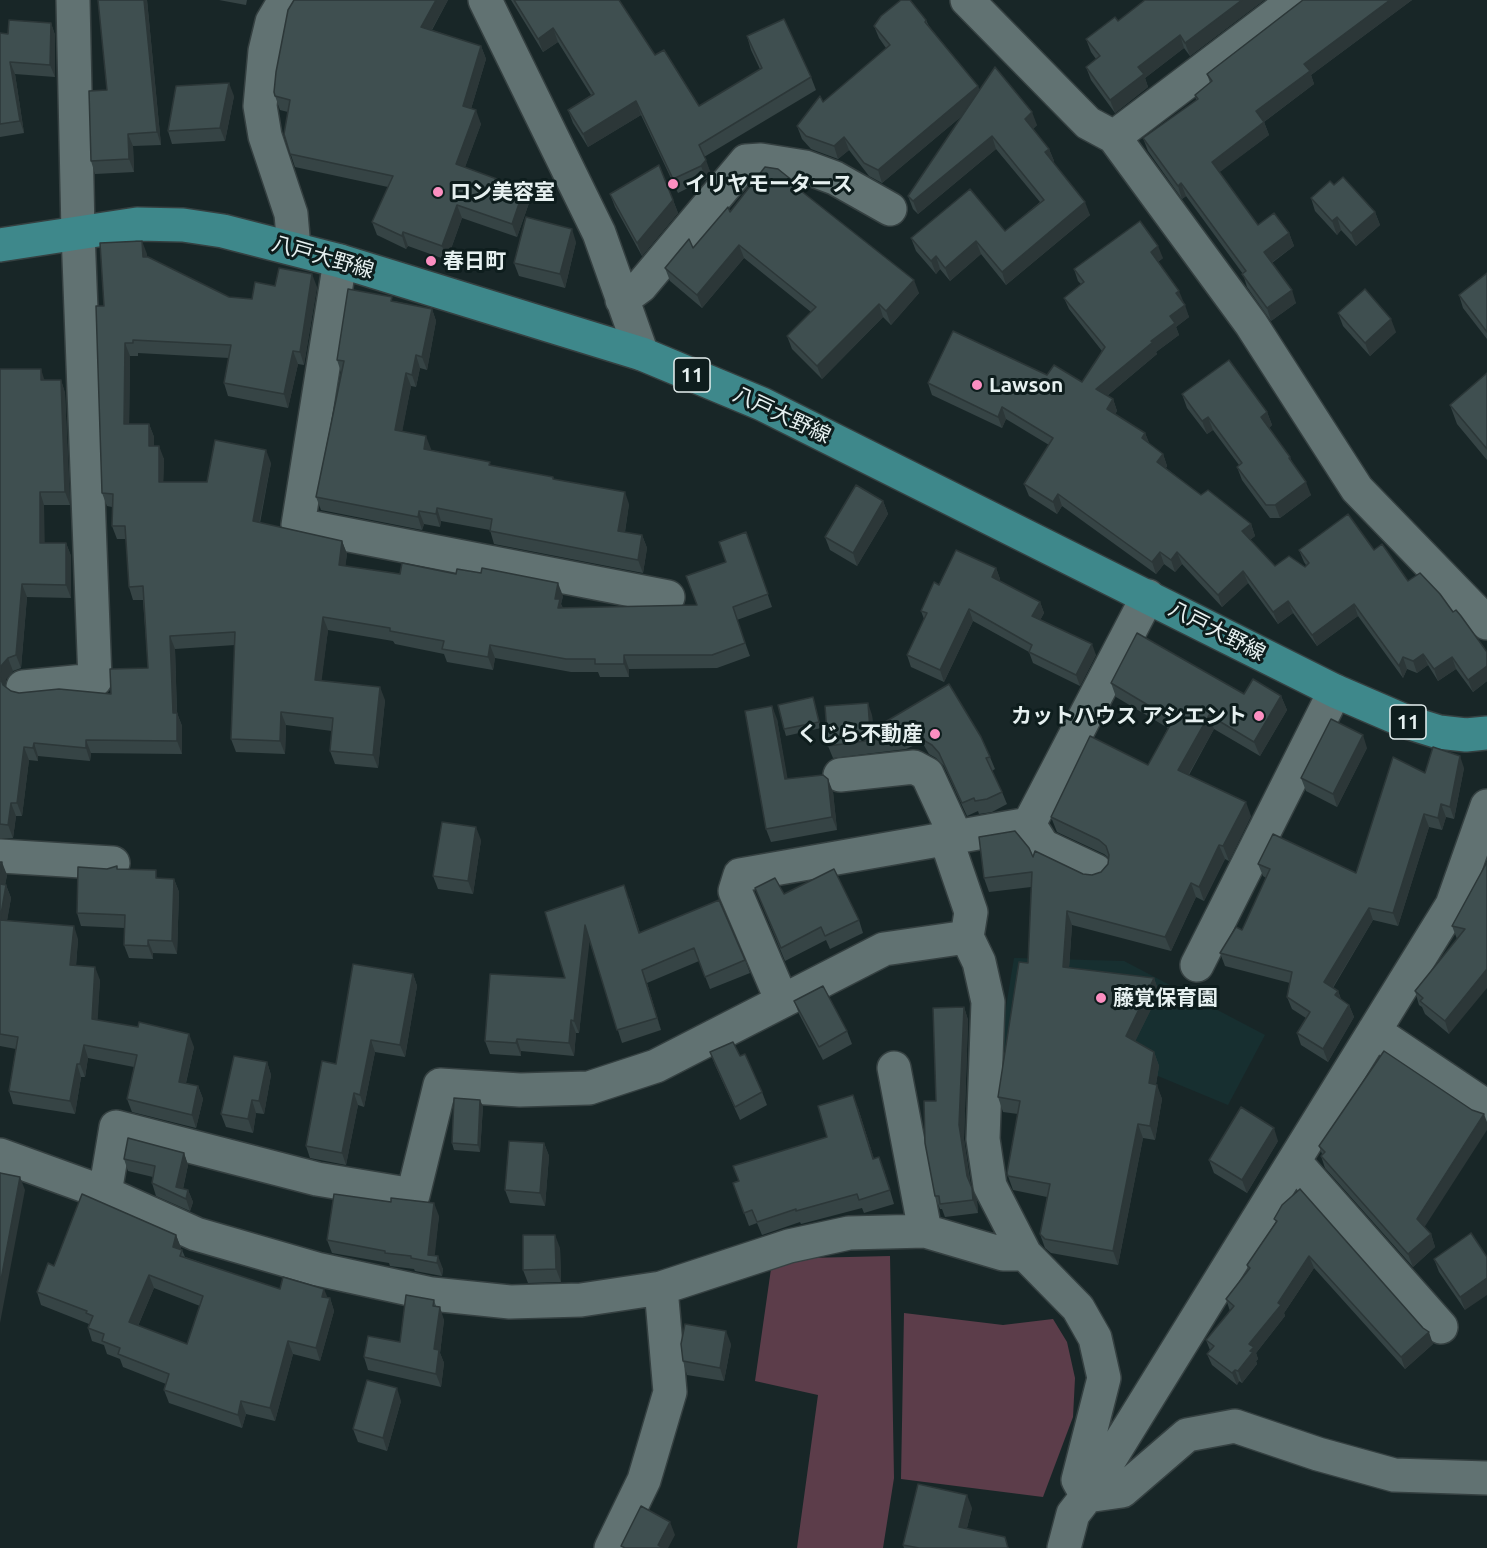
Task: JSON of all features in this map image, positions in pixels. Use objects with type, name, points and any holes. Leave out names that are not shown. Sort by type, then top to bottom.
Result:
[{"type":"main road","name":"八戸大野線","points":[[0,244],[137,224],[183,225],[223,231],[340,261],[642,354],[762,404],[1335,691],[1407,722],[1439,732],[1466,735],[1487,733]]},
{"type":"street","points":[[24,687],[95,680],[78,231],[73,0]]},
{"type":"street","points":[[285,0],[272,22],[265,51],[260,106],[266,136],[291,214],[294,248]]},
{"type":"street","points":[[485,0],[599,233],[642,354]]},
{"type":"street","points":[[967,0],[1088,123],[1114,137],[1251,324],[1357,489],[1487,623]]},
{"type":"street","points":[[1114,137],[1295,0]]},
{"type":"street","points":[[622,300],[641,286],[747,161],[761,160],[805,167],[835,178],[890,208]]},
{"type":"street","points":[[340,261],[298,525],[668,597]]},
{"type":"street","points":[[1029,824],[1148,596]]},
{"type":"street","points":[[1197,965],[1335,691]]},
{"type":"street","points":[[840,775],[914,767],[927,774],[951,838],[971,912],[967,937],[979,962],[988,1002],[983,1139],[990,1186],[1025,1254],[1078,1308],[1095,1338],[1104,1378],[1078,1480],[1087,1496]]},
{"type":"street","points":[[1064,1548],[1073,1514],[1087,1496],[1452,905],[1487,806]]},
{"type":"street","points":[[782,1001],[735,891],[740,875],[1029,824]]},
{"type":"street","points":[[1029,824],[1043,846],[1096,871]]},
{"type":"street","points":[[0,856],[113,863]]},
{"type":"street","points":[[105,1193],[116,1127],[317,1179],[413,1195],[440,1084],[520,1089],[589,1088],[656,1066],[884,949],[967,937]]},
{"type":"street","points":[[1374,1031],[1487,1107]]},
{"type":"street","points":[[894,1068],[925,1231]]},
{"type":"street","points":[[0,1155],[105,1193],[196,1234],[317,1269],[432,1294],[510,1302],[581,1300],[661,1288],[789,1246],[849,1233],[925,1231],[1003,1254],[1025,1254]]},
{"type":"street","points":[[1294,1161],[1441,1327]]},
{"type":"street","points":[[611,1548],[644,1480],[670,1392],[661,1288]]},
{"type":"street","points":[[1087,1496],[1122,1491],[1187,1435],[1235,1426],[1318,1454],[1395,1475],[1487,1478]]},
{"type":"shaded area","name":"藤覚保育園","points":[[1014,958],[1124,961],[1265,1035],[1228,1105],[1158,1076],[999,1050]]},
{"type":"shaded area","points":[[890,1256],[894,1478],[883,1548],[797,1548],[818,1395],[755,1381],[771,1269],[808,1258]]},
{"type":"shaded area","points":[[904,1313],[1003,1325],[1053,1319],[1067,1342],[1075,1378],[1073,1417],[1043,1497],[901,1479]]},
{"type":"building","points":[[98,0],[144,0],[157,132],[128,134],[129,159],[91,161],[89,91],[107,90]]},
{"type":"building","points":[[294,0],[436,0],[421,27],[481,46],[463,106],[476,110],[456,164],[524,189],[512,224],[457,205],[442,246],[403,232],[402,236],[372,222],[393,176],[290,154],[284,134],[290,100],[275,96],[274,92],[288,10]]},
{"type":"building","points":[[514,0],[619,0],[655,55],[664,50],[699,106],[762,68],[747,36],[784,19],[811,77],[699,145],[706,160],[701,166],[673,179],[636,101],[583,134],[568,110],[594,94],[553,28],[538,39]]},
{"type":"building","points":[[901,0],[910,0],[926,20],[925,22],[978,86],[878,170],[864,163],[844,137],[834,146],[806,136],[797,126],[820,96],[823,102],[890,45],[874,26],[881,16]]},
{"type":"building","points":[[1145,0],[1242,0],[1185,43],[1180,35],[1138,67],[1144,74],[1110,100],[1086,67],[1100,56],[1086,39],[1115,17],[1118,21]]},
{"type":"building","points":[[1303,0],[1390,0],[1304,64],[1310,71],[1256,111],[1264,122],[1212,162],[1258,225],[1274,213],[1289,233],[1264,252],[1292,290],[1267,308],[1242,274],[1246,271],[1181,183],[1178,186],[1143,138],[1198,99],[1195,95],[1212,81],[1207,74]]},
{"type":"building","points":[[9,20],[51,23],[50,65],[10,62],[20,121],[0,124],[0,33],[8,34]]},
{"type":"building","points":[[995,67],[1032,112],[1025,119],[1049,149],[1045,152],[1085,202],[1002,272],[976,241],[945,268],[936,256],[931,261],[911,238],[970,189],[1005,231],[1044,200],[992,136],[913,201],[908,196]]},
{"type":"building","points":[[229,83],[220,128],[168,131],[176,86]]},
{"type":"building","points":[[659,165],[673,200],[637,243],[610,194]]},
{"type":"building","points":[[765,167],[778,169],[793,181],[791,183],[914,280],[886,311],[879,304],[817,366],[787,336],[816,307],[739,245],[697,295],[665,268],[689,239],[693,248],[728,207],[730,212]]},
{"type":"building","points":[[1343,177],[1375,212],[1351,233],[1337,217],[1332,221],[1311,198],[1330,181],[1334,185]]},
{"type":"building","points":[[526,217],[572,229],[560,274],[514,263]]},
{"type":"building","points":[[1140,221],[1158,246],[1151,252],[1179,291],[1176,293],[1185,305],[1170,316],[1175,323],[1096,389],[1113,399],[1107,409],[1145,433],[1142,438],[1163,454],[1157,462],[1201,495],[1208,490],[1251,524],[1242,531],[1275,566],[1289,556],[1305,567],[1309,563],[1299,550],[1348,514],[1374,550],[1382,544],[1408,581],[1420,573],[1453,612],[1456,610],[1487,652],[1487,666],[1468,680],[1452,657],[1434,669],[1423,654],[1413,661],[1403,657],[1399,666],[1354,604],[1312,635],[1288,601],[1273,612],[1243,571],[1218,595],[1177,552],[1171,560],[1160,552],[1152,562],[1058,494],[1053,502],[1024,484],[1053,438],[1002,407],[998,417],[928,383],[953,331],[1047,375],[1054,365],[1082,382],[1105,347],[1064,298],[1084,282],[1074,269]]},
{"type":"building","points":[[142,241],[143,257],[148,257],[229,297],[252,299],[255,282],[275,286],[279,268],[312,274],[300,352],[293,351],[284,394],[224,383],[231,345],[133,340],[133,343],[125,343],[124,424],[149,424],[149,446],[159,446],[159,482],[207,482],[215,440],[266,450],[253,521],[342,541],[339,565],[400,574],[402,563],[456,574],[457,569],[481,573],[482,568],[558,583],[555,599],[560,599],[558,608],[697,605],[686,576],[726,562],[719,542],[746,532],[768,594],[733,607],[745,643],[712,655],[624,655],[624,664],[595,664],[595,659],[566,659],[490,645],[488,657],[442,649],[444,641],[390,631],[390,628],[323,617],[315,680],[380,687],[373,755],[330,751],[333,718],[281,712],[280,741],[231,739],[235,632],[170,636],[173,713],[177,713],[177,741],[86,740],[86,748],[34,743],[33,748],[24,747],[17,803],[11,803],[8,825],[0,824],[0,677],[3,685],[19,693],[59,689],[111,694],[110,669],[148,668],[143,586],[129,587],[125,526],[112,526],[113,494],[102,493],[96,306],[104,306],[100,243]]},
{"type":"building","points":[[1487,273],[1487,332],[1459,295]]},
{"type":"building","points":[[348,289],[392,297],[391,301],[432,309],[422,357],[416,355],[412,375],[406,373],[395,430],[426,436],[424,449],[490,462],[489,465],[553,477],[553,479],[625,492],[618,531],[642,535],[638,560],[490,531],[492,519],[437,508],[436,514],[419,511],[418,517],[316,497],[344,361],[337,360]]},
{"type":"building","points":[[1365,289],[1391,319],[1365,343],[1338,313]]},
{"type":"building","points":[[1229,360],[1267,412],[1261,417],[1306,482],[1275,505],[1266,505],[1237,467],[1242,463],[1208,417],[1202,421],[1182,394]]},
{"type":"building","points":[[0,369],[41,369],[41,380],[61,380],[65,492],[40,492],[40,543],[66,543],[66,585],[22,584],[16,655],[8,658],[1,666],[0,675]]},
{"type":"building","points":[[1487,373],[1487,449],[1450,405]]},
{"type":"building","points":[[856,485],[883,501],[853,553],[825,537]]},
{"type":"building","points":[[956,550],[996,568],[992,577],[1040,602],[1032,616],[1092,644],[1076,675],[1029,652],[1032,645],[969,609],[940,670],[907,655],[927,613],[921,611],[934,582],[939,585]]},
{"type":"building","points":[[1137,633],[1244,694],[1253,679],[1281,696],[1254,742],[1209,715],[1178,770],[1246,802],[1223,846],[1219,845],[1199,887],[1191,883],[1165,937],[1067,911],[1063,967],[1154,978],[1126,1036],[1154,1052],[1149,1083],[1157,1085],[1150,1126],[1138,1124],[1113,1251],[1045,1239],[1040,1234],[1050,1184],[1008,1176],[1007,1173],[1020,1101],[998,1097],[1019,962],[1028,963],[1032,872],[984,878],[979,837],[1015,831],[1029,848],[1033,857],[1035,851],[1083,874],[1092,875],[1101,872],[1108,864],[1109,855],[1106,846],[1099,840],[1051,817],[1090,736],[1148,765],[1173,720],[1111,683]]},
{"type":"building","points":[[949,684],[981,737],[990,757],[986,758],[1002,792],[987,799],[975,801],[974,798],[962,803],[939,753],[925,741],[918,729],[902,736],[828,746],[825,706],[868,703],[870,731]]},
{"type":"building","points":[[813,697],[819,722],[784,729],[778,705]]},
{"type":"building","points":[[772,706],[785,779],[823,775],[828,779],[832,817],[766,829],[745,711]]},
{"type":"building","points":[[1331,719],[1363,735],[1333,794],[1301,778]]},
{"type":"building","points":[[1433,747],[1460,756],[1450,807],[1441,804],[1438,818],[1424,814],[1393,913],[1369,908],[1324,982],[1338,991],[1335,995],[1349,1005],[1323,1049],[1297,1033],[1310,1012],[1287,997],[1292,972],[1220,953],[1236,927],[1242,930],[1270,869],[1258,864],[1273,834],[1356,873],[1393,757],[1425,773]]},
{"type":"building","points":[[442,822],[476,827],[468,881],[433,876]]},
{"type":"building","points":[[1487,862],[1487,969],[1445,1021],[1420,1001],[1423,998],[1415,991],[1465,929],[1452,926]]},
{"type":"building","points":[[117,866],[117,869],[156,870],[156,878],[174,879],[172,941],[148,940],[148,946],[124,945],[125,915],[77,913],[78,867],[107,869]]},
{"type":"building","points":[[834,869],[859,920],[825,936],[821,927],[781,948],[755,888],[775,878],[784,894]]},
{"type":"building","points":[[0,884],[6,885],[0,920]]},
{"type":"building","points":[[624,885],[639,933],[719,900],[745,960],[705,977],[694,948],[642,970],[657,1018],[617,1030],[585,925],[574,1021],[571,1020],[569,1043],[517,1039],[516,1043],[485,1041],[490,974],[565,978],[545,912]]},
{"type":"building","points":[[0,920],[74,926],[70,965],[95,967],[92,1019],[138,1027],[139,1022],[189,1034],[179,1082],[198,1086],[192,1115],[127,1099],[137,1055],[84,1045],[80,1064],[77,1064],[70,1101],[9,1091],[18,1037],[0,1034]]},
{"type":"building","points":[[353,964],[413,974],[400,1045],[371,1040],[360,1095],[354,1093],[342,1153],[306,1146],[322,1061],[336,1064]]},
{"type":"building","points":[[823,986],[847,1031],[819,1047],[794,1001]]},
{"type":"building","points":[[964,1007],[959,1125],[973,1200],[940,1204],[939,1196],[935,1196],[925,1143],[924,1101],[936,1101],[933,1008]]},
{"type":"building","points":[[733,1042],[740,1056],[745,1054],[762,1092],[735,1107],[710,1052]]},
{"type":"building","points":[[1384,1051],[1472,1110],[1484,1114],[1417,1219],[1431,1234],[1408,1254],[1321,1156],[1325,1152],[1319,1146]]},
{"type":"building","points":[[234,1056],[267,1062],[259,1101],[252,1100],[248,1119],[221,1114]]},
{"type":"building","points":[[853,1095],[873,1159],[879,1157],[890,1190],[859,1200],[857,1194],[796,1211],[796,1209],[757,1222],[752,1210],[744,1213],[733,1183],[739,1181],[733,1166],[827,1137],[818,1106]]},
{"type":"building","points":[[454,1098],[480,1100],[478,1145],[452,1143]]},
{"type":"building","points":[[1241,1107],[1274,1128],[1242,1180],[1209,1160]]},
{"type":"building","points":[[128,1138],[184,1153],[176,1187],[188,1190],[186,1199],[152,1183],[155,1166],[124,1159]]},
{"type":"building","points":[[509,1141],[544,1143],[540,1193],[505,1190]]},
{"type":"building","points":[[0,1173],[20,1177],[0,1285]]},
{"type":"building","points":[[1300,1189],[1429,1332],[1401,1357],[1309,1256],[1278,1303],[1281,1305],[1249,1344],[1254,1347],[1250,1351],[1253,1352],[1238,1371],[1235,1370],[1232,1373],[1207,1354],[1214,1346],[1206,1340],[1234,1306],[1226,1299],[1250,1268],[1247,1265],[1277,1221],[1274,1219],[1282,1205]]},
{"type":"building","points":[[82,1194],[176,1235],[173,1247],[182,1250],[180,1256],[280,1289],[283,1277],[324,1289],[322,1297],[330,1298],[316,1348],[288,1341],[270,1408],[241,1401],[238,1415],[164,1390],[169,1374],[118,1354],[120,1348],[102,1341],[104,1334],[88,1328],[93,1316],[86,1313],[87,1311],[37,1292],[48,1263],[54,1266]],"holes":[[[149,1275],[203,1296],[187,1344],[129,1322]]]},
{"type":"building","points":[[334,1194],[391,1202],[391,1198],[434,1203],[428,1255],[438,1256],[437,1263],[327,1240]]},
{"type":"building","points":[[1471,1233],[1487,1257],[1487,1278],[1460,1297],[1434,1259]]},
{"type":"building","points":[[523,1235],[555,1235],[556,1269],[523,1270]]},
{"type":"building","points":[[406,1295],[434,1300],[433,1306],[440,1307],[434,1349],[439,1350],[436,1374],[364,1357],[368,1336],[400,1342]]},
{"type":"building","points":[[685,1324],[726,1331],[720,1368],[683,1361],[681,1344]]},
{"type":"building","points":[[367,1380],[397,1388],[383,1438],[353,1429]]},
{"type":"building","points":[[918,1484],[967,1495],[959,1527],[1005,1537],[1008,1548],[919,1548],[903,1545]]},
{"type":"building","points":[[641,1506],[670,1522],[658,1545],[663,1548],[625,1548],[621,1546]]},
{"type":"place","name":"イリヤモータース","points":[[673,184]]},
{"type":"place","name":"ロン美容室","points":[[438,192]]},
{"type":"place","name":"春日町","points":[[431,261]]},
{"type":"place","name":"Lawson","points":[[977,385]]},
{"type":"place","name":"カットハウス アシエント","points":[[1259,716]]},
{"type":"place","name":"くじら不動産","points":[[935,734]]},
{"type":"place","name":"藤覚保育園","points":[[1101,998]]}]
